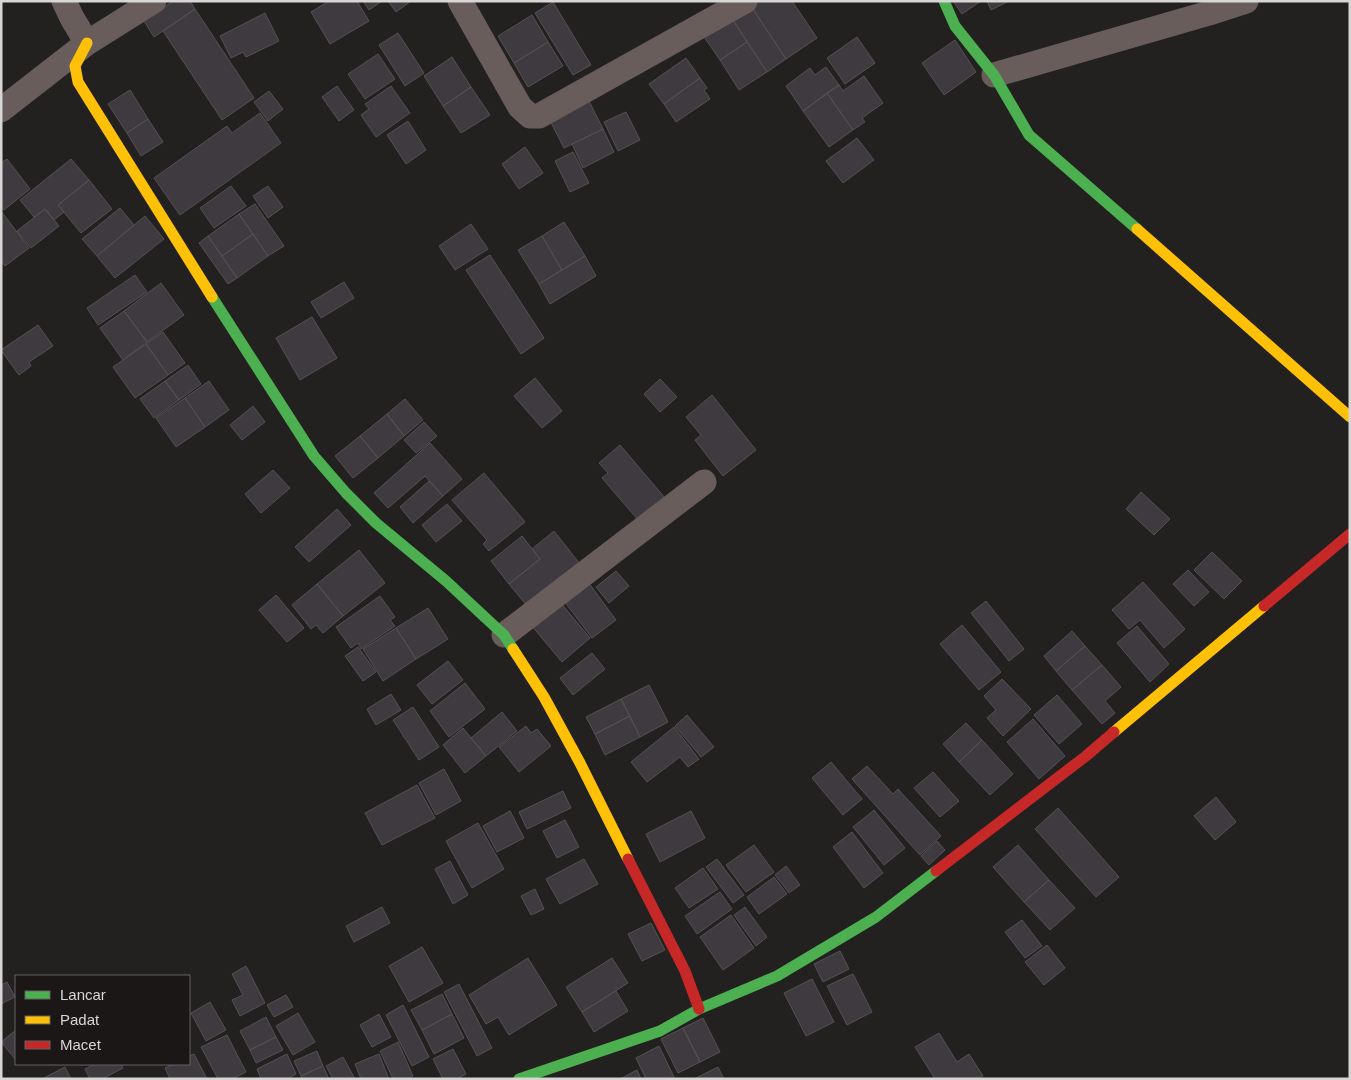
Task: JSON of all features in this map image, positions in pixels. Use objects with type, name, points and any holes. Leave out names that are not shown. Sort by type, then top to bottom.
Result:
[{"type":"street","points":[[64,1],[87,43]]},
{"type":"street","points":[[1,110],[87,43],[154,1]]},
{"type":"street","points":[[460,1],[520,107],[530,116],[538,116],[746,1]]},
{"type":"street","points":[[944,1],[955,26],[994,75],[1029,135],[1350,417]]},
{"type":"street","points":[[994,75],[1246,1]]},
{"type":"street","points":[[87,43],[75,66],[78,82],[185,256],[314,456],[346,493],[376,523],[446,581],[504,635],[544,697],[580,763],[685,971],[699,1009]]},
{"type":"street","points":[[504,635],[704,482]]},
{"type":"street","points":[[519,1079],[660,1031],[699,1009],[777,976],[876,917],[1086,756],[1350,534]]},
{"type":"building","points":[[173,1],[190,1],[195,9],[154,37],[144,21]]},
{"type":"building","points":[[329,1],[357,1],[369,21],[330,44],[311,12]]},
{"type":"building","points":[[363,1],[382,1],[369,10]]},
{"type":"building","points":[[388,1],[411,1],[396,12]]},
{"type":"building","points":[[758,1],[792,1],[817,38],[786,59],[751,6]]},
{"type":"building","points":[[953,1],[981,1],[962,14]]},
{"type":"building","points":[[987,1],[1009,1],[991,10]]},
{"type":"building","points":[[553,2],[591,65],[573,75],[535,13]]},
{"type":"building","points":[[751,6],[786,59],[767,72],[732,18]]},
{"type":"building","points":[[195,9],[254,98],[222,120],[163,31]]},
{"type":"building","points":[[265,13],[279,41],[246,57],[243,52],[231,58],[220,36]]},
{"type":"building","points":[[728,13],[747,42],[720,60],[700,31]]},
{"type":"building","points":[[532,15],[548,42],[514,63],[498,36]]},
{"type":"building","points":[[398,33],[424,73],[405,86],[379,45]]},
{"type":"building","points":[[857,37],[875,63],[845,84],[827,58]]},
{"type":"building","points":[[955,40],[976,72],[944,95],[922,63]]},
{"type":"building","points":[[548,42],[563,66],[528,87],[514,63]]},
{"type":"building","points":[[747,42],[767,72],[739,90],[720,60]]},
{"type":"building","points":[[378,54],[395,79],[365,99],[348,74]]},
{"type":"building","points":[[452,57],[471,87],[443,106],[424,76]]},
{"type":"building","points":[[686,58],[700,78],[664,104],[649,84]]},
{"type":"building","points":[[826,67],[839,85],[803,111],[786,86],[810,68],[815,75]]},
{"type":"building","points":[[864,76],[883,103],[862,118],[865,122],[853,130],[827,93],[839,85],[843,91]]},
{"type":"building","points":[[700,78],[707,88],[704,90],[710,99],[676,122],[664,104]]},
{"type":"building","points":[[337,86],[354,110],[339,121],[322,97]]},
{"type":"building","points":[[391,86],[410,113],[376,137],[361,115],[369,109],[365,104]]},
{"type":"building","points":[[471,87],[490,115],[461,133],[443,106]]},
{"type":"building","points":[[130,90],[148,119],[127,133],[108,104]]},
{"type":"building","points":[[269,91],[283,109],[268,121],[254,102]]},
{"type":"building","points":[[827,93],[853,130],[829,147],[803,111]]},
{"type":"building","points":[[586,95],[603,129],[564,148],[547,115]]},
{"type":"building","points":[[626,112],[640,140],[618,151],[604,122]]},
{"type":"building","points":[[260,113],[281,143],[180,215],[154,178],[227,126],[232,133]]},
{"type":"building","points":[[148,119],[163,142],[141,156],[127,133]]},
{"type":"building","points":[[408,121],[426,150],[406,164],[387,135]]},
{"type":"building","points":[[603,129],[614,152],[583,168],[572,144]]},
{"type":"building","points":[[857,138],[874,160],[843,183],[826,161]]},
{"type":"building","points":[[525,147],[543,173],[519,189],[502,164]]},
{"type":"building","points":[[573,152],[589,183],[570,192],[555,161]]},
{"type":"building","points":[[7,159],[30,189],[4,210],[1,207],[1,163]]},
{"type":"building","points":[[71,159],[89,180],[58,205],[64,212],[54,220],[45,209],[34,217],[20,200]]},
{"type":"building","points":[[89,180],[112,209],[81,233],[58,205]]},
{"type":"building","points":[[231,186],[246,206],[214,228],[200,208]]},
{"type":"building","points":[[268,186],[283,207],[268,218],[253,196]]},
{"type":"building","points":[[255,204],[284,246],[268,256],[239,214]]},
{"type":"building","points":[[120,208],[134,225],[97,256],[82,239]]},
{"type":"building","points":[[45,209],[59,226],[31,248],[17,231]]},
{"type":"building","points":[[1,211],[29,248],[5,266],[1,261]]},
{"type":"building","points":[[239,214],[253,234],[222,256],[208,236]]},
{"type":"building","points":[[145,216],[164,239],[115,278],[97,256]]},
{"type":"building","points":[[564,222],[585,256],[562,270],[542,236]]},
{"type":"building","points":[[471,224],[488,249],[455,270],[439,246]]},
{"type":"building","points":[[253,234],[268,256],[237,278],[222,256]]},
{"type":"building","points":[[208,236],[237,278],[228,284],[199,243]]},
{"type":"building","points":[[542,236],[562,270],[539,284],[518,250]]},
{"type":"building","points":[[490,255],[544,338],[521,354],[466,270]]},
{"type":"building","points":[[585,256],[596,276],[550,304],[539,284]]},
{"type":"building","points":[[135,275],[147,292],[98,325],[87,308]]},
{"type":"building","points":[[344,282],[354,298],[321,318],[311,302]]},
{"type":"building","points":[[161,283],[184,315],[147,342],[124,311]]},
{"type":"building","points":[[124,311],[147,342],[123,360],[100,328]]},
{"type":"building","points":[[312,317],[337,358],[300,380],[276,338]]},
{"type":"building","points":[[38,325],[53,346],[29,362],[31,366],[19,375],[1,350]]},
{"type":"building","points":[[163,332],[185,363],[168,375],[146,344]]},
{"type":"building","points":[[146,344],[168,375],[135,398],[113,367]]},
{"type":"building","points":[[188,365],[201,384],[179,400],[165,381]]},
{"type":"building","points":[[535,378],[562,411],[542,428],[514,396]]},
{"type":"building","points":[[660,379],[677,397],[660,412],[644,394]]},
{"type":"building","points":[[165,381],[179,400],[154,418],[140,399]]},
{"type":"building","points":[[209,381],[229,410],[205,427],[185,398]]},
{"type":"building","points":[[712,395],[756,450],[723,476],[695,440],[701,435],[686,417]]},
{"type":"building","points":[[185,398],[205,427],[176,447],[156,418]]},
{"type":"building","points":[[405,399],[423,420],[404,436],[387,414]]},
{"type":"building","points":[[253,406],[265,422],[242,440],[230,425]]},
{"type":"building","points":[[387,414],[404,436],[378,458],[360,436]]},
{"type":"building","points":[[424,422],[437,436],[416,453],[404,440]]},
{"type":"building","points":[[360,436],[378,458],[353,478],[335,456]]},
{"type":"building","points":[[430,443],[462,479],[443,496],[425,476],[388,508],[374,493]]},
{"type":"building","points":[[620,445],[665,498],[639,521],[602,478],[608,473],[599,463]]},
{"type":"building","points":[[273,470],[290,488],[261,513],[245,494]]},
{"type":"building","points":[[484,473],[525,522],[489,551],[483,544],[487,540],[452,500]]},
{"type":"building","points":[[429,481],[443,496],[413,523],[400,507]]},
{"type":"building","points":[[1141,492],[1170,519],[1154,535],[1126,509]]},
{"type":"building","points":[[447,504],[462,521],[436,542],[422,525]]},
{"type":"building","points":[[337,509],[351,525],[309,562],[295,547]]},
{"type":"building","points":[[554,531],[580,564],[528,607],[509,584],[540,559],[532,549]]},
{"type":"building","points":[[522,536],[540,559],[509,584],[491,561]]},
{"type":"building","points":[[359,550],[385,583],[343,616],[317,584]]},
{"type":"building","points":[[1212,552],[1242,581],[1224,599],[1194,570]]},
{"type":"building","points":[[1188,570],[1209,592],[1194,606],[1173,584]]},
{"type":"building","points":[[616,571],[629,586],[609,603],[596,587]]},
{"type":"building","points":[[588,582],[616,620],[592,638],[564,601]]},
{"type":"building","points":[[1143,582],[1185,629],[1164,648],[1140,620],[1129,629],[1112,610]]},
{"type":"building","points":[[317,584],[343,616],[323,633],[316,625],[311,629],[292,605]]},
{"type":"building","points":[[276,595],[304,628],[287,642],[259,610]]},
{"type":"building","points":[[380,596],[395,617],[390,620],[395,626],[361,649],[358,643],[351,648],[336,627]]},
{"type":"building","points":[[986,601],[1024,649],[1009,661],[971,613]]},
{"type":"building","points":[[560,602],[590,638],[562,662],[531,625]]},
{"type":"building","points":[[428,608],[448,639],[416,659],[396,628]]},
{"type":"building","points":[[962,625],[1001,672],[979,690],[940,644]]},
{"type":"building","points":[[1137,626],[1169,664],[1150,682],[1117,643]]},
{"type":"building","points":[[396,628],[416,659],[383,681],[363,649]]},
{"type":"building","points":[[1072,631],[1085,646],[1056,671],[1044,656]]},
{"type":"building","points":[[1085,646],[1102,665],[1072,690],[1056,671]]},
{"type":"building","points":[[358,647],[376,672],[363,681],[345,656]]},
{"type":"building","points":[[592,653],[605,669],[573,695],[560,678]]},
{"type":"building","points":[[448,661],[463,680],[432,704],[417,685]]},
{"type":"building","points":[[1102,665],[1121,687],[1105,701],[1115,713],[1102,724],[1072,690]]},
{"type":"building","points":[[1002,679],[1031,709],[1003,736],[987,718],[996,710],[984,696]]},
{"type":"building","points":[[465,683],[485,709],[449,737],[430,711]]},
{"type":"building","points":[[649,685],[668,722],[640,737],[621,699]]},
{"type":"building","points":[[391,694],[401,710],[376,725],[367,709]]},
{"type":"building","points":[[1057,695],[1082,724],[1059,744],[1034,715]]},
{"type":"building","points":[[621,699],[630,716],[595,734],[586,717]]},
{"type":"building","points":[[413,707],[439,747],[419,760],[393,720]]},
{"type":"building","points":[[502,712],[517,731],[486,756],[471,738]]},
{"type":"building","points":[[687,715],[714,747],[701,757],[675,726]]},
{"type":"building","points":[[630,716],[640,737],[605,755],[595,734]]},
{"type":"building","points":[[1033,719],[1065,756],[1039,779],[1007,742]]},
{"type":"building","points":[[966,723],[982,740],[959,762],[943,744]]},
{"type":"building","points":[[526,726],[531,733],[537,729],[551,746],[519,772],[499,747]]},
{"type":"building","points":[[674,727],[699,759],[688,767],[680,757],[647,782],[631,762]]},
{"type":"building","points":[[463,728],[486,756],[465,773],[443,745]]},
{"type":"building","points":[[982,740],[1013,774],[990,795],[959,762]]},
{"type":"building","points":[[831,762],[862,799],[843,815],[812,778]]},
{"type":"building","points":[[867,766],[893,794],[898,789],[941,836],[920,855],[852,779]]},
{"type":"building","points":[[444,769],[461,801],[436,815],[419,783]]},
{"type":"building","points":[[933,772],[959,801],[940,817],[914,788]]},
{"type":"building","points":[[417,785],[435,818],[382,845],[365,813]]},
{"type":"building","points":[[563,791],[571,808],[527,829],[519,812]]},
{"type":"building","points":[[1216,797],[1236,822],[1215,840],[1194,816]]},
{"type":"building","points":[[1058,808],[1119,877],[1096,897],[1035,829]]},
{"type":"building","points":[[874,810],[905,848],[884,865],[853,827]]},
{"type":"building","points":[[510,811],[524,838],[497,852],[483,826]]},
{"type":"building","points":[[691,811],[705,838],[660,862],[646,834]]},
{"type":"building","points":[[565,820],[579,847],[557,858],[543,831]]},
{"type":"building","points":[[478,823],[504,869],[472,888],[446,841]]},
{"type":"building","points":[[852,832],[883,873],[864,888],[833,847]]},
{"type":"building","points":[[937,841],[945,850],[929,865],[921,856]]},
{"type":"building","points":[[754,845],[774,872],[746,892],[726,865]]},
{"type":"building","points":[[1018,845],[1049,880],[1024,902],[993,867]]},
{"type":"building","points":[[584,859],[598,884],[560,904],[546,879]]},
{"type":"building","points":[[717,859],[744,895],[733,903],[706,867]]},
{"type":"building","points":[[450,861],[468,895],[453,904],[435,869]]},
{"type":"building","points":[[786,866],[800,885],[789,893],[775,875]]},
{"type":"building","points":[[703,868],[718,889],[689,908],[675,888]]},
{"type":"building","points":[[774,877],[787,894],[759,914],[747,897]]},
{"type":"building","points":[[1049,880],[1075,908],[1050,930],[1024,902]]},
{"type":"building","points":[[535,889],[544,909],[531,915],[521,896]]},
{"type":"building","points":[[720,892],[732,909],[697,934],[685,916]]},
{"type":"building","points":[[382,907],[390,923],[354,942],[346,926]]},
{"type":"building","points":[[745,907],[767,937],[756,946],[734,915]]},
{"type":"building","points":[[731,915],[754,948],[723,970],[700,937]]},
{"type":"building","points":[[1022,920],[1042,946],[1025,958],[1005,932]]},
{"type":"building","points":[[651,923],[665,950],[642,961],[628,934]]},
{"type":"building","points":[[1047,945],[1065,968],[1044,985],[1025,962]]},
{"type":"building","points":[[422,947],[443,983],[409,1002],[389,966]]},
{"type":"building","points":[[840,951],[849,969],[823,982],[814,964]]},
{"type":"building","points":[[528,958],[557,1005],[509,1035],[498,1017],[486,1024],[469,995]]},
{"type":"building","points":[[612,958],[628,983],[582,1012],[566,987]]},
{"type":"building","points":[[246,966],[265,1003],[240,1016],[232,1000],[243,995],[232,974]]},
{"type":"building","points":[[853,974],[872,1012],[847,1025],[827,986]]},
{"type":"building","points":[[812,979],[834,1022],[806,1036],[784,993]]},
{"type":"building","points":[[7,982],[15,997],[1,1004],[1,985]]},
{"type":"building","points":[[459,984],[492,1048],[477,1056],[444,992]]},
{"type":"building","points":[[616,991],[628,1011],[594,1032],[582,1012]]},
{"type":"building","points":[[442,994],[452,1014],[422,1030],[411,1010]]},
{"type":"building","points":[[286,995],[293,1007],[274,1017],[267,1005]]},
{"type":"building","points":[[210,1002],[226,1030],[206,1041],[191,1013]]},
{"type":"building","points":[[403,1005],[429,1057],[412,1066],[386,1015]]},
{"type":"building","points":[[298,1013],[315,1042],[293,1055],[276,1026]]},
{"type":"building","points":[[379,1014],[391,1037],[372,1047],[360,1025]]},
{"type":"building","points":[[452,1014],[464,1038],[434,1054],[422,1030]]},
{"type":"building","points":[[266,1017],[276,1037],[250,1050],[240,1031]]},
{"type":"building","points":[[703,1018],[720,1052],[700,1062],[683,1028]]},
{"type":"building","points":[[683,1028],[700,1062],[678,1073],[661,1039]]},
{"type":"building","points":[[15,1031],[15,1059],[1,1042]]},
{"type":"building","points":[[939,1033],[957,1062],[969,1054],[983,1076],[978,1079],[935,1079],[915,1047]]},
{"type":"building","points":[[227,1035],[246,1072],[232,1079],[218,1079],[201,1047]]},
{"type":"building","points":[[276,1037],[283,1050],[256,1063],[250,1050]]},
{"type":"building","points":[[398,1042],[413,1076],[407,1079],[393,1079],[380,1051]]},
{"type":"building","points":[[659,1046],[675,1079],[646,1079],[636,1058]]},
{"type":"building","points":[[453,1049],[466,1074],[457,1079],[443,1079],[433,1059]]},
{"type":"building","points":[[317,1051],[323,1066],[301,1076],[294,1061]]},
{"type":"building","points":[[194,1054],[207,1079],[170,1079],[165,1068],[172,1065],[190,1065],[190,1056]]},
{"type":"building","points":[[287,1054],[296,1074],[287,1079],[261,1079],[257,1069]]},
{"type":"building","points":[[379,1054],[389,1079],[361,1079],[355,1064]]},
{"type":"building","points":[[343,1057],[355,1079],[333,1079],[326,1066]]},
{"type":"building","points":[[93,1065],[122,1065],[123,1068],[102,1079],[90,1079],[85,1069]]},
{"type":"building","points":[[323,1066],[329,1079],[302,1079],[301,1076]]},
{"type":"building","points":[[65,1067],[71,1079],[42,1079]]},
{"type":"building","points":[[718,1067],[724,1079],[694,1079]]},
{"type":"building","points":[[637,1070],[641,1079],[620,1079]]},
{"type":"traffic: fast","points":[[944,1],[955,26],[994,75],[1029,135],[1137,229]]},
{"type":"traffic: fast","points":[[212,297],[314,456],[346,493],[376,523],[446,581],[504,635],[513,649]]},
{"type":"traffic: fast","points":[[519,1079],[660,1031],[699,1009],[777,976],[876,917],[936,871]]},
{"type":"traffic: slow","points":[[87,43],[75,66],[78,82],[212,297]]},
{"type":"traffic: slow","points":[[1137,229],[1350,417]]},
{"type":"traffic: slow","points":[[1114,732],[1264,606]]},
{"type":"traffic: slow","points":[[513,649],[544,697],[580,763],[628,859]]},
{"type":"traffic: jam","points":[[1264,606],[1350,534]]},
{"type":"traffic: jam","points":[[936,871],[1086,756],[1114,732]]},
{"type":"traffic: jam","points":[[628,859],[685,971],[699,1009]]}]
